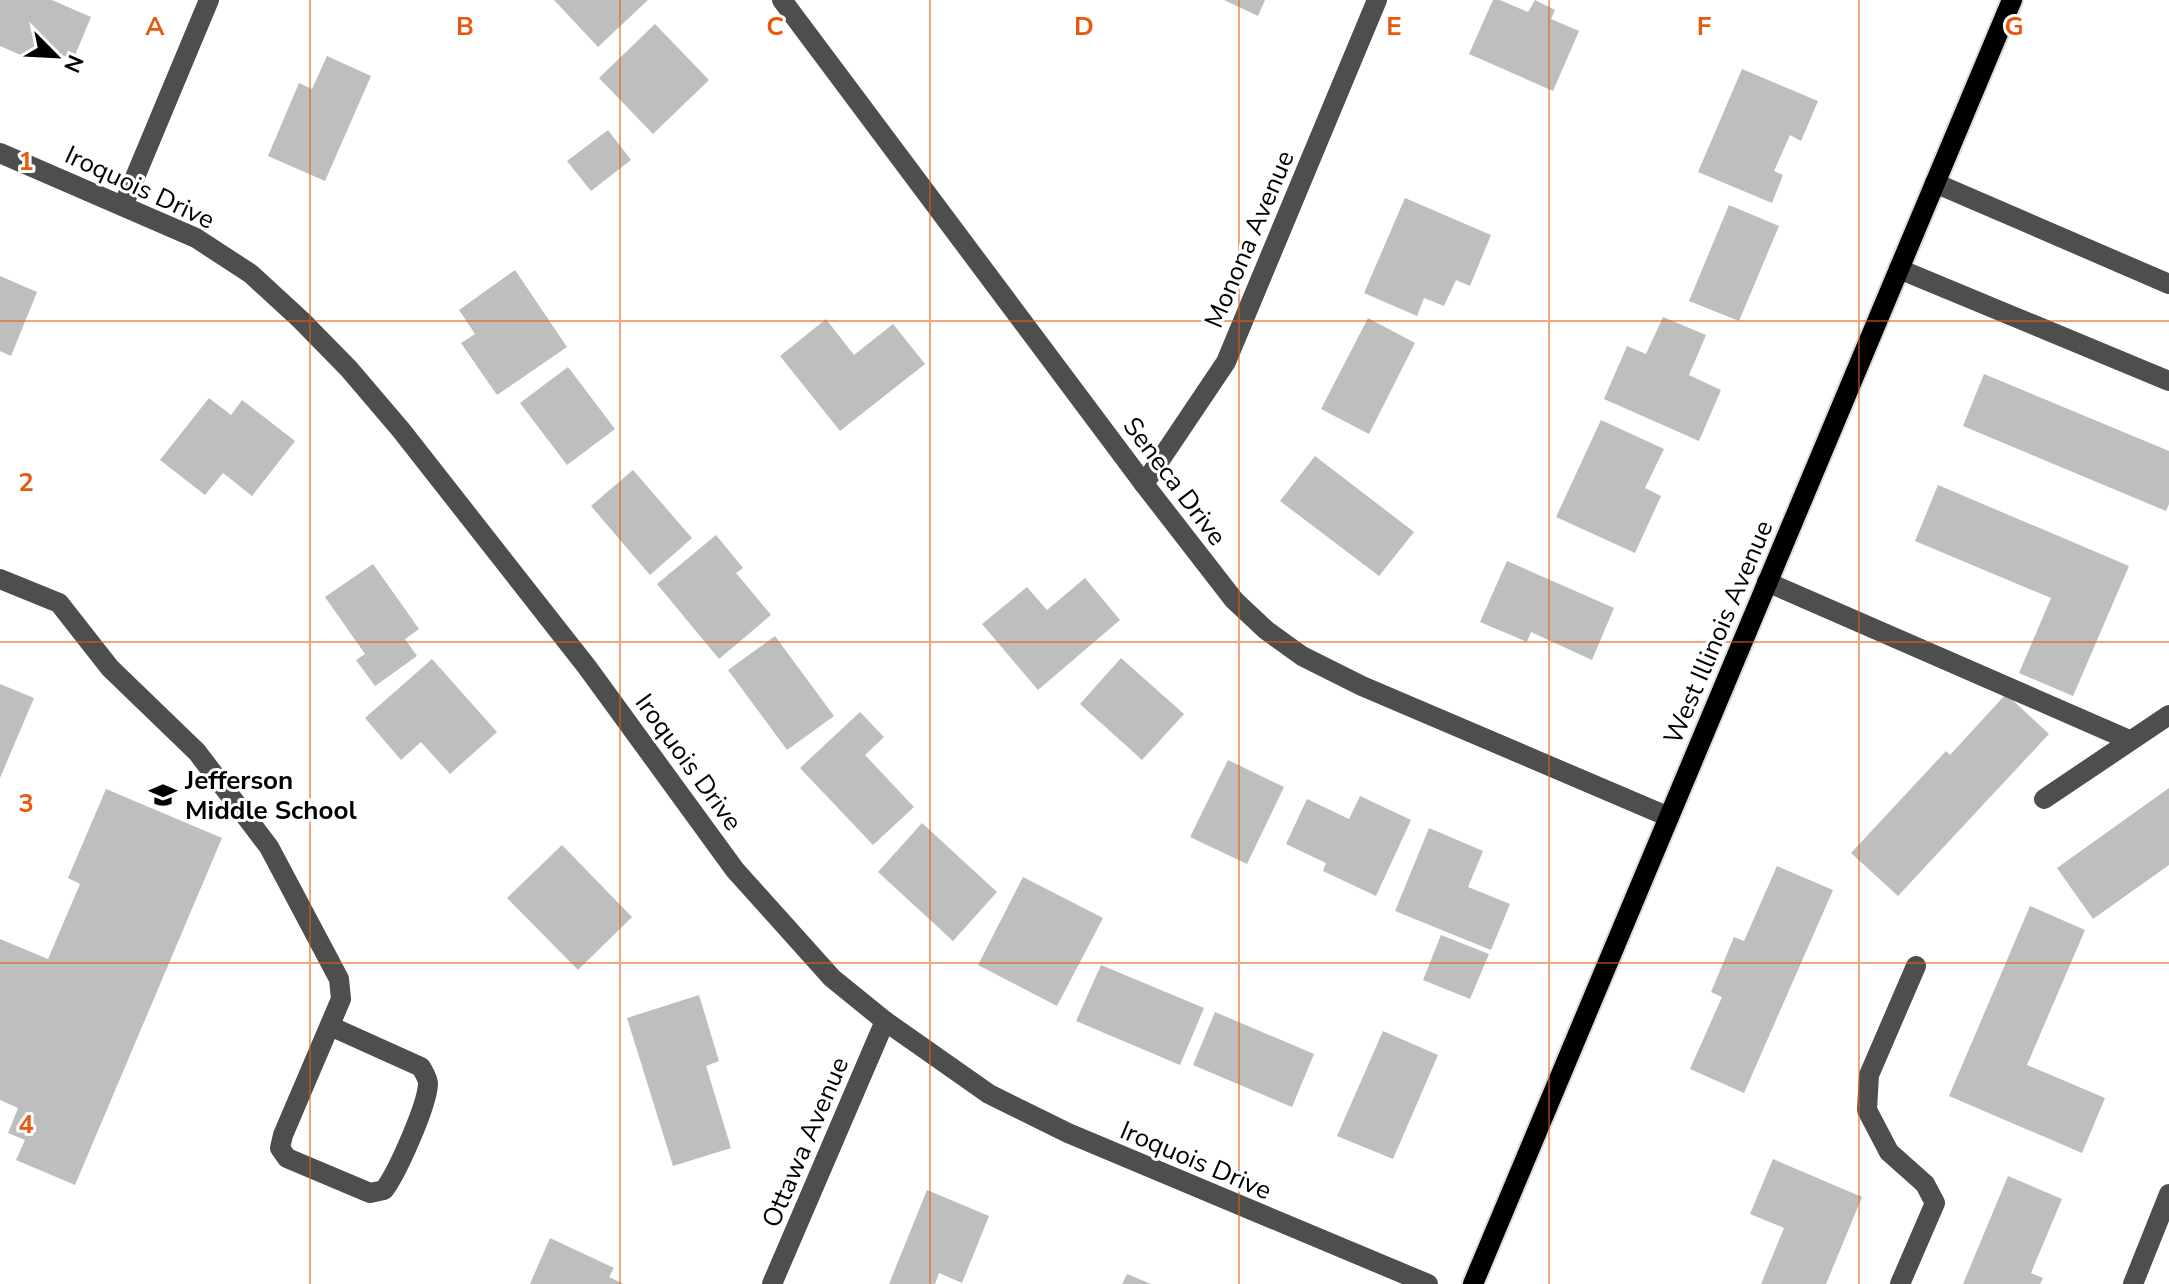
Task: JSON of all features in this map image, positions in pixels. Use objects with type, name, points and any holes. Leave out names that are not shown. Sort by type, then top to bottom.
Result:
[{"type":"main road","name":"West Illinois Avenue","points":[[1473,1284],[2012,0]]},
{"type":"street","points":[[123,206],[209,0]]},
{"type":"street","name":"Seneca Drive","points":[[782,0],[1144,484],[1234,600],[1266,630],[1302,656],[1362,686],[1669,817]]},
{"type":"street","name":"Monona Avenue","points":[[1144,484],[1226,362],[1377,0]]},
{"type":"street","name":"Iroquois Drive","points":[[0,153],[196,238],[251,274],[349,369],[401,430],[587,667],[735,870],[832,978],[885,1021],[989,1094],[1068,1133],[1428,1284]]},
{"type":"street","points":[[1935,183],[2169,284]]},
{"type":"street","points":[[1899,269],[2169,381]]},
{"type":"street","points":[[0,579],[59,603],[110,668],[197,752],[269,847],[339,979],[341,999],[280,1148],[287,1158],[370,1193],[384,1190],[394,1178],[427,1095],[428,1080],[421,1067],[330,1026]]},
{"type":"street","points":[[1767,582],[2129,740]]},
{"type":"street","points":[[2044,799],[2169,715]]},
{"type":"street","points":[[1900,1284],[1935,1203],[1925,1184],[1889,1152],[1867,1110],[1869,1075],[1916,966]]},
{"type":"street","name":"Ottawa Avenue","points":[[772,1284],[885,1021]]},
{"type":"street","points":[[2133,1284],[2169,1194]]},
{"type":"building","points":[[0,0],[52,0],[91,17],[73,60],[39,45],[32,60],[0,46]]},
{"type":"building","points":[[554,0],[648,0],[598,47]]},
{"type":"building","points":[[1224,0],[1265,0],[1258,16]]},
{"type":"building","points":[[1493,0],[1528,12],[1535,0],[1555,10],[1551,19],[1579,31],[1553,91],[1469,54]]},
{"type":"building","points":[[655,24],[709,80],[653,134],[599,78]]},
{"type":"building","points":[[327,56],[371,76],[325,181],[268,156],[299,83],[312,89]]},
{"type":"building","points":[[1742,69],[1818,101],[1801,141],[1790,135],[1774,171],[1783,175],[1772,203],[1698,172]]},
{"type":"building","points":[[608,130],[631,160],[591,191],[567,161]]},
{"type":"building","points":[[1405,198],[1491,235],[1470,286],[1456,280],[1444,306],[1424,298],[1417,316],[1364,293]]},
{"type":"building","points":[[1729,205],[1779,226],[1739,321],[1689,301]]},
{"type":"building","points":[[515,270],[567,347],[497,395],[461,343],[475,334],[459,310]]},
{"type":"building","points":[[0,276],[37,292],[11,356],[0,351]]},
{"type":"building","points":[[1663,317],[1706,335],[1689,375],[1721,390],[1699,441],[1604,399],[1627,346],[1646,354]]},
{"type":"building","points":[[1368,318],[1415,343],[1369,434],[1321,409]]},
{"type":"building","points":[[826,319],[854,355],[893,324],[925,364],[840,431],[780,356]]},
{"type":"building","points":[[568,367],[615,429],[567,465],[520,403]]},
{"type":"building","points":[[1984,374],[2169,451],[2169,504],[2166,511],[1963,426]]},
{"type":"building","points":[[209,398],[231,415],[242,400],[295,441],[252,496],[223,473],[205,495],[160,460]]},
{"type":"building","points":[[1601,420],[1664,449],[1645,488],[1661,496],[1635,553],[1556,517]]},
{"type":"building","points":[[1315,456],[1414,532],[1379,576],[1280,501]]},
{"type":"building","points":[[633,470],[692,538],[650,575],[591,506]]},
{"type":"building","points":[[1938,485],[2129,566],[2073,696],[2019,673],[2051,598],[1915,541]]},
{"type":"building","points":[[716,535],[743,568],[736,573],[771,615],[719,659],[657,584]]},
{"type":"building","points":[[1507,561],[1614,608],[1592,660],[1531,632],[1527,642],[1480,622]]},
{"type":"building","points":[[373,564],[419,629],[405,639],[417,656],[375,686],[356,660],[365,654],[325,597]]},
{"type":"building","points":[[1085,578],[1120,620],[1038,690],[982,624],[1027,587],[1047,610]]},
{"type":"building","points":[[775,636],[834,716],[787,750],[728,670]]},
{"type":"building","points":[[1121,658],[1184,714],[1142,760],[1080,704]]},
{"type":"building","points":[[432,659],[497,732],[450,774],[421,742],[401,760],[365,718]]},
{"type":"building","points":[[0,684],[34,698],[0,778]]},
{"type":"building","points":[[2006,694],[2049,734],[1898,896],[1851,853],[1946,751],[1950,755]]},
{"type":"building","points":[[860,712],[884,737],[865,755],[914,807],[873,845],[800,768]]},
{"type":"building","points":[[1228,760],[1284,787],[1247,864],[1190,837]]},
{"type":"building","points":[[2169,788],[2169,865],[2093,919],[2057,868]]},
{"type":"building","points":[[106,789],[222,838],[75,1185],[16,1160],[25,1140],[8,1133],[18,1108],[0,1100],[0,939],[48,959],[80,884],[68,878]]},
{"type":"building","points":[[1360,796],[1411,820],[1376,896],[1323,871],[1326,863],[1286,844],[1307,799],[1349,819]]},
{"type":"building","points":[[922,823],[997,892],[953,941],[878,872]]},
{"type":"building","points":[[1429,828],[1483,851],[1468,887],[1510,904],[1491,950],[1395,911]]},
{"type":"building","points":[[562,845],[632,917],[578,970],[507,898]]},
{"type":"building","points":[[1777,866],[1833,890],[1744,1093],[1690,1069],[1722,997],[1711,992],[1734,937],[1744,941]]},
{"type":"building","points":[[1023,877],[1103,918],[1057,1006],[978,965]]},
{"type":"building","points":[[2030,906],[2085,930],[2027,1065],[2105,1098],[2082,1153],[1949,1096]]},
{"type":"building","points":[[1441,935],[1489,954],[1470,999],[1423,980]]},
{"type":"building","points":[[1101,965],[1204,1008],[1180,1065],[1076,1021]]},
{"type":"building","points":[[699,995],[719,1061],[706,1066],[731,1148],[673,1166],[627,1018]]},
{"type":"building","points":[[1215,1012],[1314,1054],[1292,1107],[1193,1065]]},
{"type":"building","points":[[1383,1031],[1438,1055],[1393,1159],[1337,1136]]},
{"type":"building","points":[[1773,1159],[1862,1197],[1826,1284],[1761,1284],[1784,1228],[1750,1214]]},
{"type":"building","points":[[2008,1176],[2062,1199],[2031,1273],[2043,1278],[2040,1284],[1963,1284]]},
{"type":"building","points":[[927,1190],[989,1216],[962,1283],[939,1273],[935,1284],[889,1284]]},
{"type":"building","points":[[550,1238],[614,1268],[609,1277],[624,1284],[530,1284]]},
{"type":"building","points":[[1127,1274],[1151,1284],[1122,1284]]},
{"type":"place","name":"Jefferson Middle School","points":[[163,795]]}]
